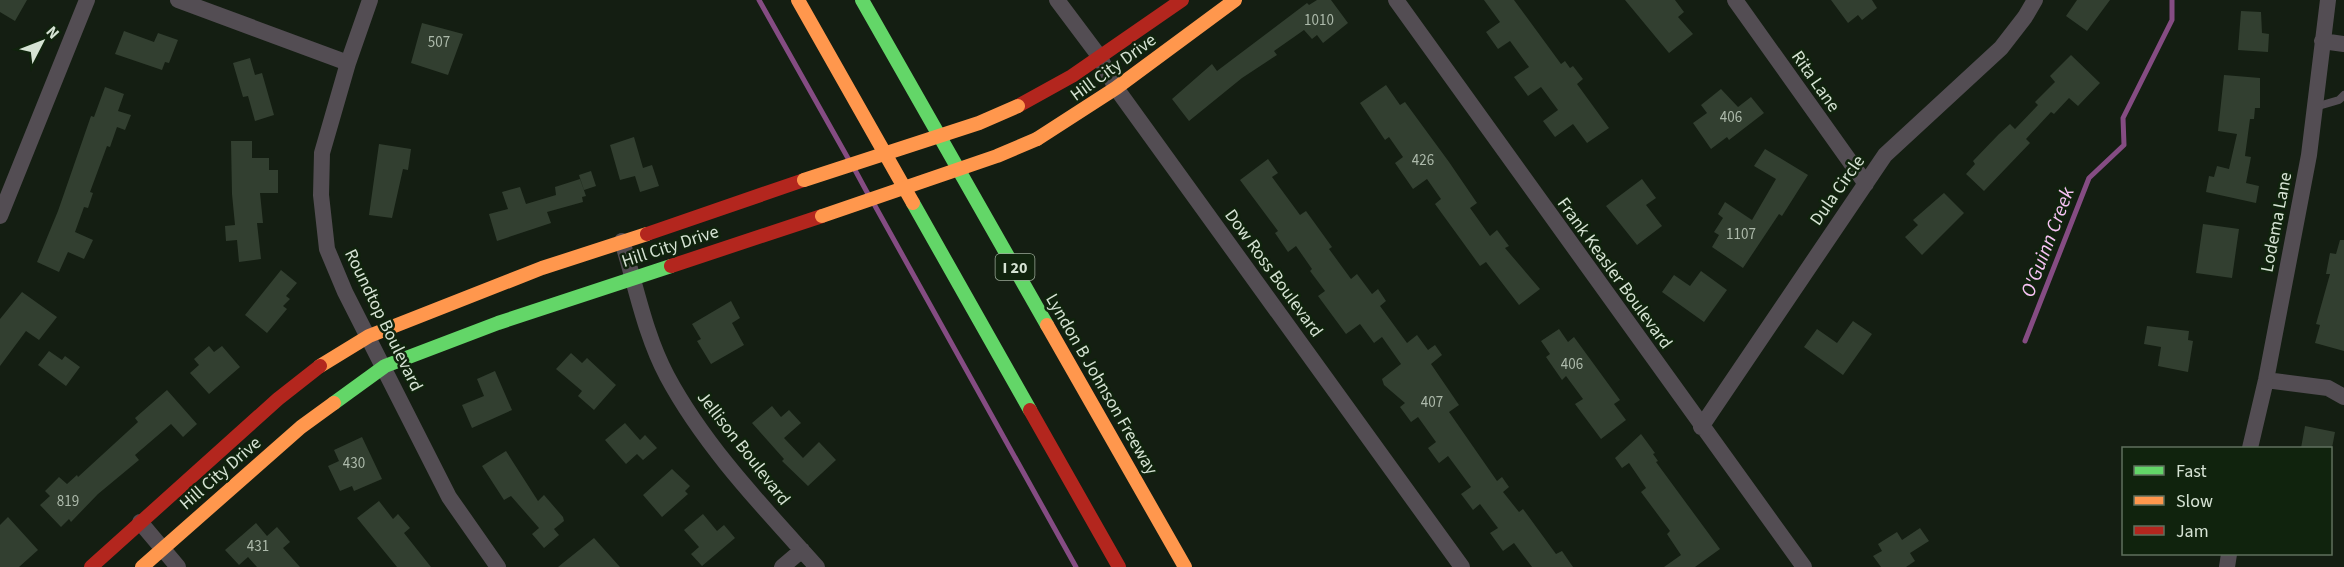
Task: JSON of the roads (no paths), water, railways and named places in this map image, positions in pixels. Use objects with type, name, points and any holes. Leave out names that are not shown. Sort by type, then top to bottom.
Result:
[{"type":"main road","points":[[798,0],[1118,567]]},
{"type":"main road","name":"Lyndon B Johnson Freeway","points":[[862,0],[1128,463],[1185,567]]},
{"type":"main road","name":"Hill City Drive","points":[[91,567],[278,399],[322,364],[369,336],[475,292],[978,123],[1018,106],[1072,76],[1182,0]]},
{"type":"main road","name":"Hill City Drive","points":[[142,567],[301,427],[385,366],[498,323],[822,216],[997,156],[1037,139],[1116,88],[1235,0]]},
{"type":"main road","points":[[1128,463],[1196,567]]},
{"type":"street","points":[[0,216],[87,0]]},
{"type":"street","points":[[178,0],[348,63]]},
{"type":"street","name":"Roundtop Boulevard","points":[[370,0],[348,63],[322,153],[321,195],[327,249],[345,292],[385,366],[449,497],[498,567]]},
{"type":"street","name":"Dow Ross Boulevard","points":[[1057,0],[1099,56],[1116,88],[1462,567]]},
{"type":"street","name":"Frank Keasler Boulevard","points":[[1396,0],[1701,427],[1804,567]]},
{"type":"street","name":"Rita Lane","points":[[1735,0],[1866,184]]},
{"type":"street","name":"Dula Circle","points":[[1701,427],[1823,243],[1885,155],[2001,48],[2035,0]]},
{"type":"street","name":"Lodema Lane","points":[[2250,447],[2266,380],[2309,155],[2328,0]]},
{"type":"street","points":[[2322,41],[2344,44]]},
{"type":"street","name":"Jellison Boulevard","points":[[622,241],[666,374],[693,420],[817,567]]},
{"type":"street","points":[[2266,380],[2328,388],[2344,397]]},
{"type":"street","points":[[140,522],[178,567]]},
{"type":"street","points":[[782,567],[802,550]]},
{"type":"lane","points":[[2314,107],[2339,100],[2344,95]]},
{"type":"waterway","points":[[759,0],[849,160]]},
{"type":"waterway","name":"O'Guinn Creek","points":[[2025,341],[2089,178],[2124,145],[2123,118],[2172,20],[2172,0]]},
{"type":"waterway","points":[[855,170],[868,194]]},
{"type":"waterway","points":[[874,204],[1076,567]]}]
